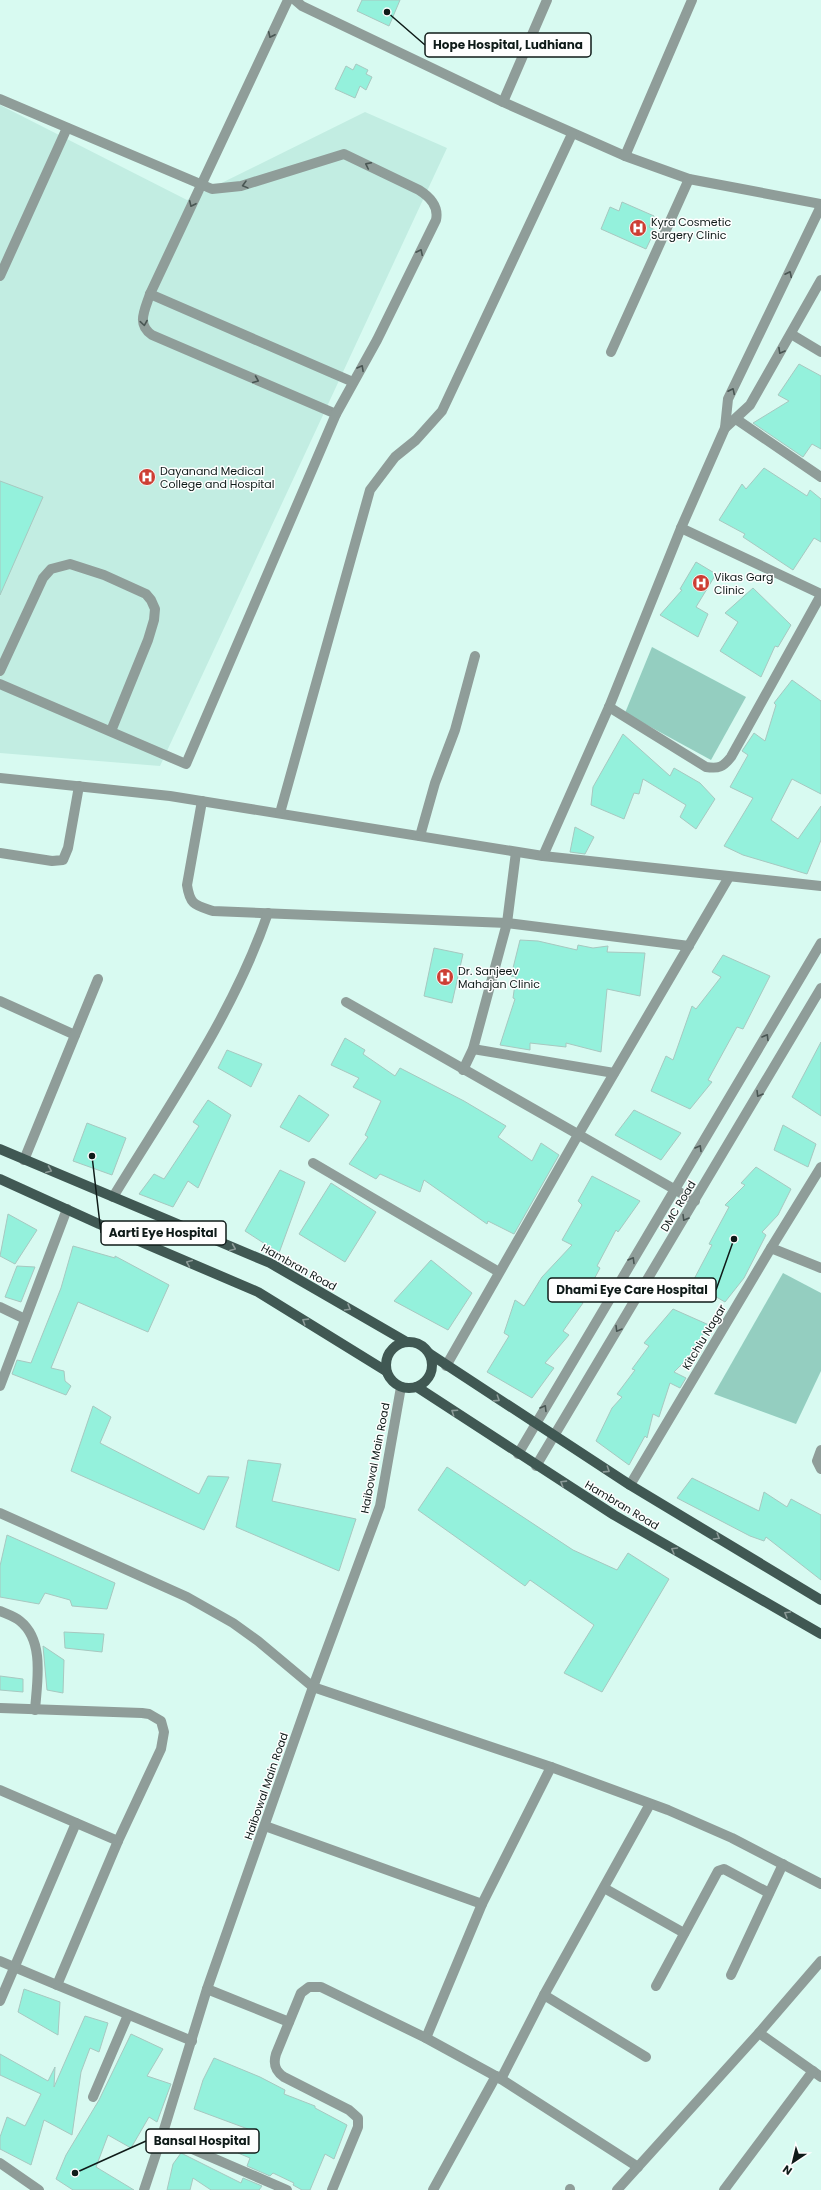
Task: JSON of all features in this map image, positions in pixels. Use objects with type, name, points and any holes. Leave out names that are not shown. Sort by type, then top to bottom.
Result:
[{"type":"main road","name":"Hambran Road","points":[[0,1149],[270,1263],[405,1341]]},
{"type":"main road","points":[[0,1179],[258,1292],[386,1371]]},
{"type":"main road","points":[[405,1341],[420,1344],[430,1354],[432,1370],[424,1383],[417,1387],[402,1387],[389,1378],[386,1371],[387,1355],[391,1349],[405,1341]]},
{"type":"main road","name":"Hambran Road","points":[[430,1354],[446,1366],[630,1485],[821,1600]]},
{"type":"main road","name":"Hambran Road","points":[[417,1387],[536,1466],[614,1515],[821,1634]]},
{"type":"street","points":[[288,0],[150,294],[142,322],[146,331],[152,335],[336,414]]},
{"type":"street","points":[[295,0],[302,6],[503,102],[572,134],[625,156],[689,179],[821,205],[728,398],[725,428],[681,528],[609,707],[543,856]]},
{"type":"street","points":[[503,102],[547,0]]},
{"type":"street","points":[[625,156],[692,0]]},
{"type":"street","points":[[0,99],[201,186],[212,189],[242,186],[344,154],[419,190],[430,197],[437,214],[436,220],[377,340],[336,414],[186,764],[0,684]]},
{"type":"street","points":[[0,276],[68,128]]},
{"type":"street","points":[[280,813],[370,490],[394,457],[416,440],[442,412],[572,134]]},
{"type":"street","points":[[611,352],[689,179]]},
{"type":"street","points":[[725,428],[736,419],[756,395],[821,280]]},
{"type":"street","points":[[150,294],[353,382]]},
{"type":"street","points":[[791,334],[821,352]]},
{"type":"street","points":[[736,419],[821,478]]},
{"type":"street","points":[[609,707],[706,767],[716,769],[723,767],[731,757],[821,594],[681,528]]},
{"type":"street","points":[[0,671],[43,578],[51,569],[70,564],[104,575],[146,594],[152,600],[155,610],[154,620],[148,640],[111,731]]},
{"type":"street","points":[[420,836],[435,783],[455,730],[475,656]]},
{"type":"street","points":[[0,778],[202,801],[543,856],[821,886]]},
{"type":"street","points":[[0,853],[52,861],[63,860],[68,848],[78,786]]},
{"type":"street","points":[[202,801],[187,876],[188,896],[193,904],[213,911],[507,923],[689,946]]},
{"type":"street","points":[[463,1070],[473,1049],[507,923],[516,852]]},
{"type":"street","points":[[446,1366],[498,1272],[729,877]]},
{"type":"street","points":[[113,1197],[228,1006],[255,951],[268,913]]},
{"type":"street","points":[[518,1454],[821,943]]},
{"type":"street","points":[[24,1160],[98,979]]},
{"type":"street","name":"DMC Road","points":[[536,1466],[696,1201],[821,988]]},
{"type":"street","points":[[0,1001],[75,1035]]},
{"type":"street","points":[[346,1002],[463,1070],[696,1201]]},
{"type":"street","points":[[473,1049],[614,1073]]},
{"type":"street","points":[[313,1163],[498,1272]]},
{"type":"street","name":"Kitchlu Nagar","points":[[630,1485],[821,1167]]},
{"type":"street","points":[[0,1386],[66,1209]]},
{"type":"street","points":[[771,1248],[821,1268]]},
{"type":"street","points":[[0,1308],[25,1319]]},
{"type":"street","name":"Haibowal Main Road","points":[[144,2190],[192,2042],[207,1989],[313,1687],[380,1506],[402,1387]]},
{"type":"street","points":[[821,1450],[817,1461],[821,1468]]},
{"type":"street","points":[[0,1513],[187,1597],[245,1632],[313,1687],[551,1767],[650,1804],[732,1838],[821,1884]]},
{"type":"street","points":[[0,1610],[20,1621],[32,1636],[37,1654],[35,1710]]},
{"type":"street","points":[[0,1708],[149,1714],[161,1721],[164,1732],[161,1749],[118,1841],[57,1985]]},
{"type":"street","points":[[426,2038],[482,1904],[551,1767]]},
{"type":"street","points":[[0,1790],[118,1841]]},
{"type":"street","points":[[433,2190],[498,2078],[650,1804]]},
{"type":"street","points":[[0,2001],[76,1823]]},
{"type":"street","points":[[265,1826],[482,1904]]},
{"type":"street","points":[[731,1975],[784,1864]]},
{"type":"street","points":[[656,1986],[718,1871],[724,1869],[770,1893]]},
{"type":"street","points":[[604,1888],[684,1932]]},
{"type":"street","points":[[0,1961],[192,2042]]},
{"type":"street","points":[[617,2190],[759,2033],[821,1961]]},
{"type":"street","points":[[332,2190],[358,2127],[358,2118],[354,2112],[279,2074],[275,2068],[274,2058],[301,1993],[314,1986],[320,1987],[426,2038],[498,2078],[638,2167]]},
{"type":"street","points":[[207,1989],[289,2022]]},
{"type":"street","points":[[544,1995],[646,2057]]},
{"type":"street","points":[[93,2097],[128,2015]]},
{"type":"street","points":[[724,2190],[817,2074],[759,2033]]},
{"type":"street","points":[[162,2136],[287,2190]]},
{"type":"street","points":[[0,2163],[38,2190]]},
{"type":"shaded area","name":"Dayanand Medical College and Hospital","points":[[0,105],[187,200],[365,112],[447,148],[160,766],[0,753]]},
{"type":"shaded area","points":[[652,647],[746,697],[711,760],[625,713]]},
{"type":"shaded area","points":[[783,1273],[821,1293],[821,1371],[796,1424],[714,1394]]},
{"type":"building","points":[[362,0],[400,0],[389,26],[357,11]]},
{"type":"building","points":[[356,64],[368,70],[366,74],[372,77],[366,90],[360,86],[355,98],[335,89],[346,66],[353,70]]},
{"type":"building","points":[[622,202],[654,216],[649,227],[655,230],[646,249],[601,229],[610,207],[619,211]]},
{"type":"building","points":[[799,364],[821,376],[821,449],[812,444],[803,457],[753,423],[789,401],[778,395]]},
{"type":"building","points":[[764,468],[807,496],[810,490],[821,499],[821,542],[814,538],[793,570],[743,537],[745,534],[719,520],[742,484],[746,489]]},
{"type":"building","points":[[0,481],[43,497],[0,595]]},
{"type":"building","points":[[696,562],[716,574],[696,607],[708,614],[698,637],[660,615],[682,590],[680,589]]},
{"type":"building","points":[[753,588],[791,625],[778,647],[775,646],[761,677],[720,651],[738,622],[725,613]]},
{"type":"building","points":[[792,680],[821,701],[821,794],[792,779],[771,820],[798,839],[821,806],[821,840],[807,874],[743,855],[724,846],[753,798],[730,787],[748,755],[742,751],[754,733],[765,741],[776,705],[774,703]]},
{"type":"building","points":[[623,734],[670,776],[674,768],[700,783],[715,799],[696,829],[680,817],[686,805],[643,779],[639,794],[634,793],[624,819],[591,805],[593,787]]},
{"type":"building","points":[[575,827],[594,837],[585,854],[570,852]]},
{"type":"building","points":[[520,940],[538,941],[577,950],[578,945],[593,948],[608,946],[607,952],[645,953],[640,996],[607,989],[601,1052],[566,1043],[566,1047],[530,1043],[530,1050],[500,1045],[515,999],[513,998],[516,977],[511,976]]},
{"type":"building","points":[[434,948],[463,954],[452,1003],[424,996]]},
{"type":"building","points":[[723,955],[770,976],[743,1029],[737,1027],[708,1080],[712,1082],[690,1109],[651,1091],[666,1056],[673,1060],[692,1006],[696,1009],[721,977],[712,972]]},
{"type":"building","points":[[345,1038],[365,1050],[363,1054],[395,1076],[400,1068],[464,1101],[506,1126],[498,1137],[532,1161],[541,1143],[559,1155],[514,1234],[488,1221],[487,1224],[424,1180],[420,1192],[380,1174],[376,1179],[349,1164],[368,1137],[365,1135],[381,1101],[353,1087],[359,1078],[331,1065]]},
{"type":"building","points":[[821,1042],[821,1116],[792,1097]]},
{"type":"building","points":[[227,1050],[262,1064],[251,1087],[218,1068]]},
{"type":"building","points":[[299,1095],[329,1115],[309,1142],[280,1127]]},
{"type":"building","points":[[208,1100],[231,1115],[198,1188],[188,1181],[173,1207],[139,1194],[154,1174],[164,1179],[199,1126],[193,1122]]},
{"type":"building","points":[[634,1110],[681,1133],[661,1160],[615,1135]]},
{"type":"building","points":[[87,1123],[126,1138],[112,1175],[73,1161]]},
{"type":"building","points":[[783,1125],[816,1144],[808,1167],[774,1150]]},
{"type":"building","points":[[756,1167],[791,1189],[778,1215],[762,1232],[766,1235],[744,1278],[725,1302],[692,1283],[712,1245],[709,1244],[729,1207],[725,1205],[745,1185],[741,1183]]},
{"type":"building","points":[[280,1170],[305,1182],[279,1253],[245,1231]]},
{"type":"building","points":[[592,1176],[640,1201],[618,1232],[616,1230],[597,1266],[600,1268],[582,1302],[583,1303],[563,1331],[569,1335],[545,1363],[554,1368],[532,1398],[487,1372],[509,1336],[504,1333],[515,1300],[524,1306],[542,1277],[572,1245],[562,1240],[582,1205],[578,1201]]},
{"type":"building","points":[[331,1183],[376,1212],[345,1262],[299,1234]]},
{"type":"building","points":[[8,1214],[37,1230],[15,1264],[0,1256]]},
{"type":"building","points":[[73,1246],[115,1258],[115,1256],[169,1285],[148,1332],[78,1302],[51,1368],[64,1371],[65,1381],[71,1386],[66,1395],[12,1374],[17,1360],[31,1363],[61,1288]]},
{"type":"building","points":[[431,1260],[472,1293],[448,1330],[394,1301]]},
{"type":"building","points":[[17,1266],[35,1267],[21,1302],[5,1297]]},
{"type":"building","points":[[673,1309],[709,1325],[692,1351],[694,1352],[674,1372],[686,1378],[680,1388],[670,1383],[659,1417],[653,1414],[647,1438],[645,1436],[629,1465],[596,1441],[612,1408],[622,1397],[617,1394],[635,1370],[632,1369],[649,1346],[644,1343]]},
{"type":"building","points":[[93,1406],[111,1417],[100,1443],[199,1494],[208,1476],[229,1477],[204,1530],[71,1471]]},
{"type":"building","points":[[248,1460],[281,1464],[272,1501],[356,1519],[339,1571],[236,1527]]},
{"type":"building","points":[[447,1467],[573,1550],[617,1570],[628,1553],[669,1579],[602,1692],[564,1673],[594,1625],[530,1580],[525,1586],[418,1510]]},
{"type":"building","points":[[692,1478],[759,1511],[764,1492],[787,1507],[791,1499],[821,1515],[821,1580],[766,1537],[764,1541],[750,1536],[677,1498]]},
{"type":"building","points":[[7,1535],[115,1583],[107,1609],[72,1606],[70,1600],[45,1593],[39,1604],[0,1597],[0,1566]]},
{"type":"building","points":[[64,1632],[104,1634],[102,1652],[65,1648]]},
{"type":"building","points":[[43,1646],[64,1660],[63,1693],[47,1690]]},
{"type":"building","points":[[0,1676],[23,1679],[23,1692],[0,1690]]},
{"type":"building","points":[[24,1989],[60,2002],[58,2035],[18,2012]]},
{"type":"building","points":[[85,2016],[108,2023],[99,2052],[90,2048],[81,2072],[72,2135],[44,2120],[31,2165],[0,2149],[0,2137],[7,2117],[25,2126],[41,2094],[0,2075],[0,2054],[48,2081],[55,2067],[54,2087]]},
{"type":"building","points":[[131,2034],[163,2049],[147,2076],[171,2084],[157,2122],[149,2117],[131,2148],[108,2135],[96,2167],[134,2190],[73,2190],[56,2179],[66,2155],[99,2100]]},
{"type":"building","points":[[214,2058],[260,2077],[285,2090],[284,2094],[315,2106],[315,2108],[347,2125],[334,2159],[325,2154],[310,2190],[302,2190],[293,2185],[294,2183],[273,2173],[270,2176],[247,2166],[250,2158],[238,2153],[248,2129],[194,2109],[203,2080]]},
{"type":"building","points":[[181,2153],[241,2183],[243,2178],[262,2186],[259,2190],[211,2190],[193,2178],[190,2190],[167,2190],[173,2164]]},
{"type":"place","name":"Hope Hospital, Ludhiana","points":[[387,12]]},
{"type":"place","name":"Kyra Cosmetic Surgery Clinic","points":[[638,228]]},
{"type":"place","name":"Dayanand Medical College and Hospital","points":[[147,477]]},
{"type":"place","name":"Vikas Garg Clinic","points":[[701,583]]},
{"type":"place","name":"Dr. Sanjeev Mahajan Clinic","points":[[445,977]]},
{"type":"place","name":"Aarti Eye Hospital","points":[[92,1156]]},
{"type":"place","name":"Dhami Eye Care Hospital","points":[[734,1239]]},
{"type":"place","name":"Bansal Hospital","points":[[75,2173]]}]
